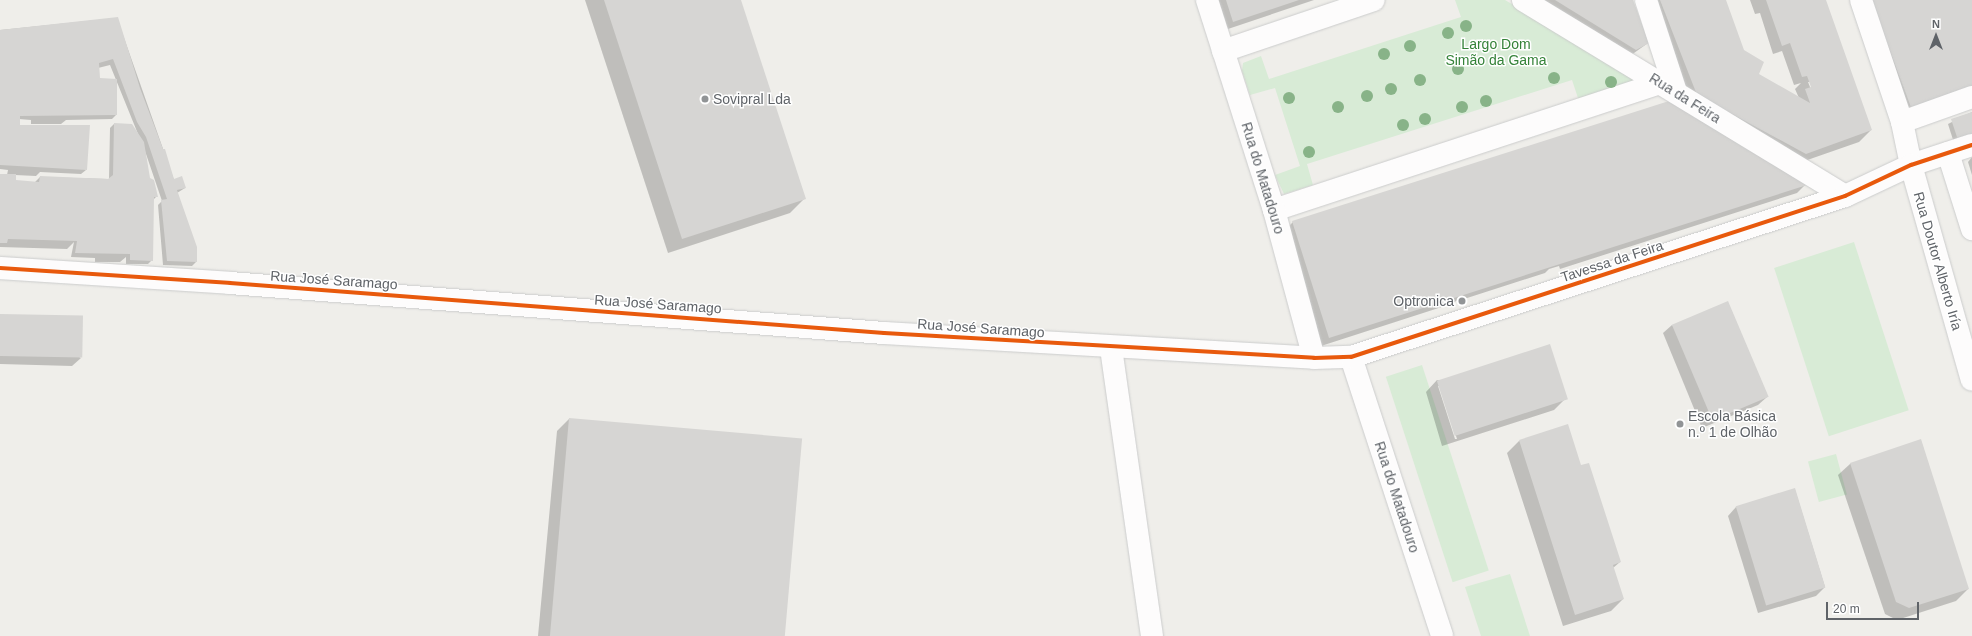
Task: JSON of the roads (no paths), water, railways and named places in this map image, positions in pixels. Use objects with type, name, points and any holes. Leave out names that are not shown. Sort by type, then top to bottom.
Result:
[{"type":"street","name":"Rua do Matadouro","points":[[1207,0],[1274,210],[1314,358]]},
{"type":"street","points":[[1223,51],[1374,0]]},
{"type":"street","name":"Rua da Feira","points":[[1523,0],[1845,196]]},
{"type":"street","points":[[1274,210],[1669,88],[1646,0]]},
{"type":"street","name":"Rua Doutor Alberto Iría","points":[[1861,0],[1902,122],[1911,165],[1972,380]]},
{"type":"street","points":[[1902,122],[1972,97]]},
{"type":"street","name":"Tavessa da Feira","points":[[1314,358],[1351,357],[1845,196],[1911,165],[1972,145]]},
{"type":"street","points":[[1948,153],[1972,229]]},
{"type":"street","name":"Rua José Saramago","points":[[0,268],[1111,348],[1314,358]]},
{"type":"street","points":[[1111,348],[1152,636]]},
{"type":"street","name":"Rua do Matadouro","points":[[1351,357],[1442,636]]},
{"type":"place","name":"Sovipral Lda","points":[[705,99]]},
{"type":"place","name":"Optronica","points":[[1462,301]]},
{"type":"place","name":"Escola Básica n.º 1 de Olhão","points":[[1680,424]]},
{"type":"park label","name":"Largo Dom Simão da Gama","points":[[1496,52]]}]
